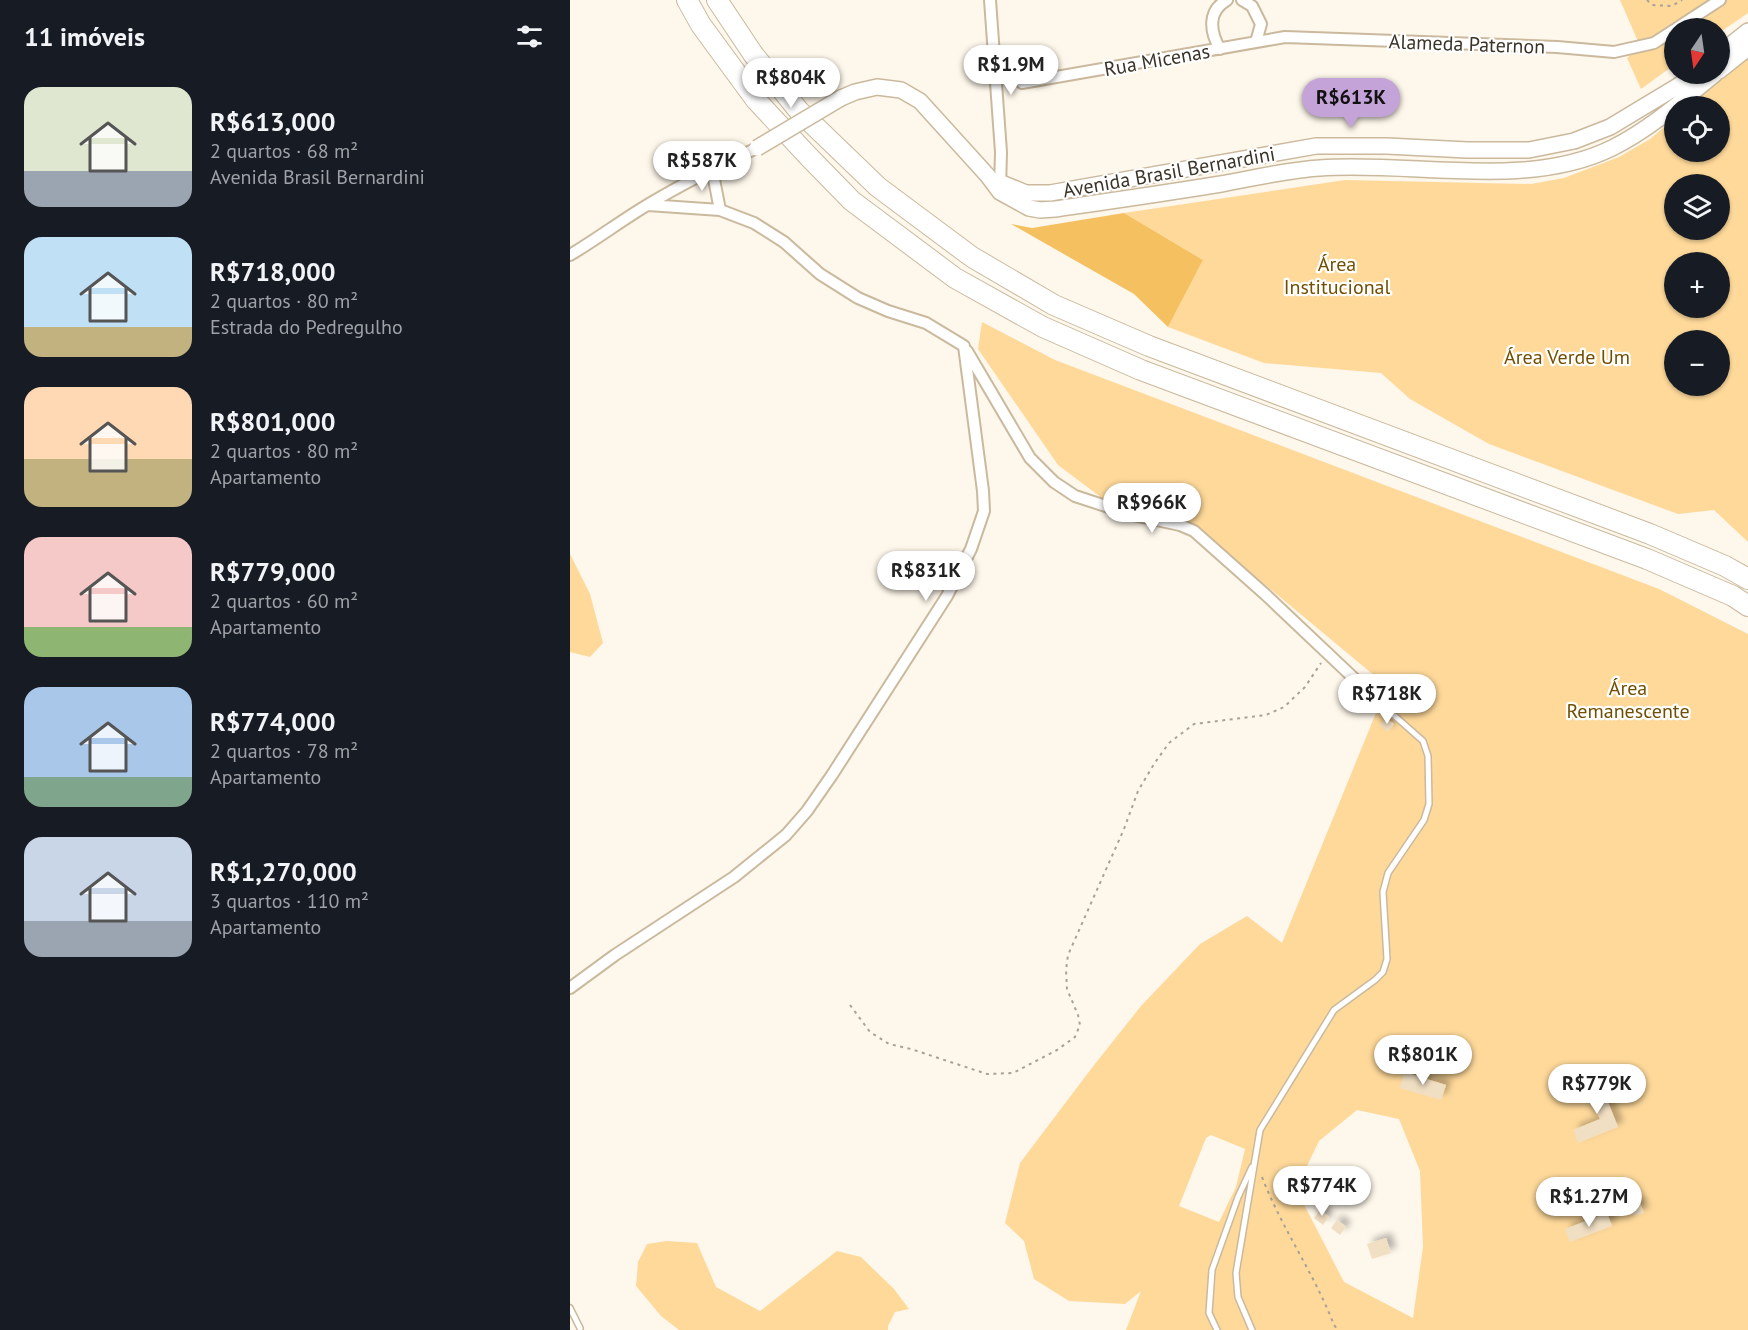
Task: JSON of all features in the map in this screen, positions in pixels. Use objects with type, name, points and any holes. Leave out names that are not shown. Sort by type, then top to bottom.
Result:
[{"type":"highway","points":[[687,0],[701,26],[756,100],[809,157],[852,201],[955,278],[1043,327],[1141,370],[1647,559],[1733,596],[1748,606]]},
{"type":"highway","points":[[717,0],[753,54],[799,111],[879,187],[972,257],[1054,305],[1149,346],[1650,534],[1725,566],[1748,579]]},
{"type":"street","points":[[990,0],[1001,152],[996,184]]},
{"type":"street","points":[[1220,49],[1213,37],[1211,21],[1220,4],[1227,0]]},
{"type":"street","points":[[1242,0],[1252,6],[1261,24],[1256,42]]},
{"type":"street","name":"Alameda Paternon","points":[[1692,18],[1720,0]]},
{"type":"street","points":[[1730,45],[1748,31]]},
{"type":"street","name":"Alameda Paternon","points":[[1256,42],[1285,37],[1557,47],[1614,52],[1654,43],[1664,36]]},
{"type":"street","name":"Rua Micenas","points":[[1022,83],[1256,42]]},
{"type":"street","points":[[1730,62],[1748,48]]},
{"type":"street","name":"Avenida Brasil Bernardini","points":[[996,184],[1026,193],[1050,193],[1316,146],[1529,150],[1574,141],[1610,127],[1681,84]]},
{"type":"street","name":"Avenida Brasil Bernardini","points":[[757,147],[855,92],[877,87],[901,90],[920,101],[996,184],[1029,208],[1040,210],[1318,168],[1366,166],[1505,171],[1535,169],[1591,157],[1629,139],[1702,84]]},
{"type":"street","points":[[570,255],[648,205],[757,147]]},
{"type":"street","points":[[712,169],[720,210]]},
{"type":"street","points":[[648,205],[720,210],[754,223],[784,242],[820,274],[858,298],[888,311],[926,323],[964,346],[1030,458],[1054,482],[1074,496],[1133,515],[1180,525],[1194,531],[1266,595],[1379,702]]},
{"type":"street","points":[[570,988],[615,955],[734,877],[786,835],[807,811],[832,775],[947,596],[971,549],[984,511],[964,346]]},
{"type":"lane","points":[[1252,1330],[1238,1297],[1236,1273],[1260,1130],[1334,1010],[1383,972],[1387,959],[1383,892],[1388,873],[1424,820],[1429,804],[1428,756],[1423,741],[1379,702]]},
{"type":"lane","points":[[1217,1330],[1209,1313],[1212,1270],[1238,1197],[1255,1161]]},
{"type":"lane","points":[[570,1308],[580,1328]]},
{"type":"path","points":[[1647,0],[1652,5],[1672,6],[1682,0]]},
{"type":"path","points":[[850,1005],[870,1032],[889,1044],[987,1074],[1013,1073],[1057,1050],[1075,1037],[1080,1025],[1067,989],[1065,970],[1068,955],[1124,829],[1138,791],[1154,764],[1169,743],[1194,724],[1266,715],[1284,707],[1305,687],[1328,654]]},
{"type":"path","points":[[1255,1161],[1273,1206],[1327,1305],[1338,1330]]},
{"type":"green space","points":[[1620,0],[1748,0],[1748,13],[1730,25],[1730,18],[1664,18],[1664,72],[1641,89],[1627,58],[1640,46]]},
{"type":"green space","points":[[1748,56],[1748,542],[1714,510],[1678,514],[1489,444],[1410,399],[1381,373],[1264,363],[1168,327],[1203,260],[1124,213],[1345,180],[1531,184],[1564,178],[1619,157],[1650,139],[1664,127],[1664,162],[1730,162],[1730,96],[1700,96],[1714,84],[1730,84],[1730,71]]},
{"type":"green space","name":"Área Remanescente","points":[[982,322],[1055,360],[1659,589],[1748,634],[1748,1330],[1126,1330],[1141,1291],[1125,1304],[1069,1301],[1034,1279],[1024,1241],[1005,1223],[1020,1163],[1141,1006],[1200,944],[1247,916],[1282,943],[1387,686],[1180,514],[1102,498],[1058,465],[978,349]],"holes":[[[1357,1110],[1399,1119],[1420,1171],[1423,1247],[1413,1318],[1344,1282],[1296,1189],[1319,1141]],[[1211,1135],[1245,1149],[1236,1187],[1219,1222],[1179,1206],[1206,1138]]]},
{"type":"green space","points":[[570,554],[590,594],[603,643],[590,657],[570,652]]},
{"type":"green space","points":[[667,1241],[697,1243],[716,1287],[760,1311],[837,1251],[861,1257],[894,1289],[909,1309],[895,1312],[888,1330],[679,1330],[661,1316],[636,1286],[638,1262],[647,1244]]},
{"type":"shaded area","points":[[1124,213],[1203,260],[1168,327],[1134,294],[1011,224],[1032,228]]},
{"type":"building","points":[[1386,718],[1394,724],[1388,732],[1380,725]]},
{"type":"building","points":[[1404,1072],[1446,1085],[1441,1100],[1400,1088]]},
{"type":"building","points":[[1599,1080],[1618,1127],[1578,1143],[1573,1130],[1600,1119],[1586,1085]]},
{"type":"building","points":[[1639,1201],[1644,1213],[1634,1216],[1630,1204]]},
{"type":"building","points":[[1320,1210],[1329,1217],[1323,1225],[1314,1218]]},
{"type":"building","points":[[1607,1213],[1612,1226],[1570,1242],[1565,1229]]},
{"type":"building","points":[[1337,1220],[1346,1227],[1340,1235],[1331,1228]]},
{"type":"building","points":[[1386,1238],[1391,1253],[1372,1259],[1367,1244]]},
{"type":"park label","name":"Área Institucional","points":[[1337,276]]},
{"type":"park label","name":"Área Verde Um","points":[[1567,357]]}]
